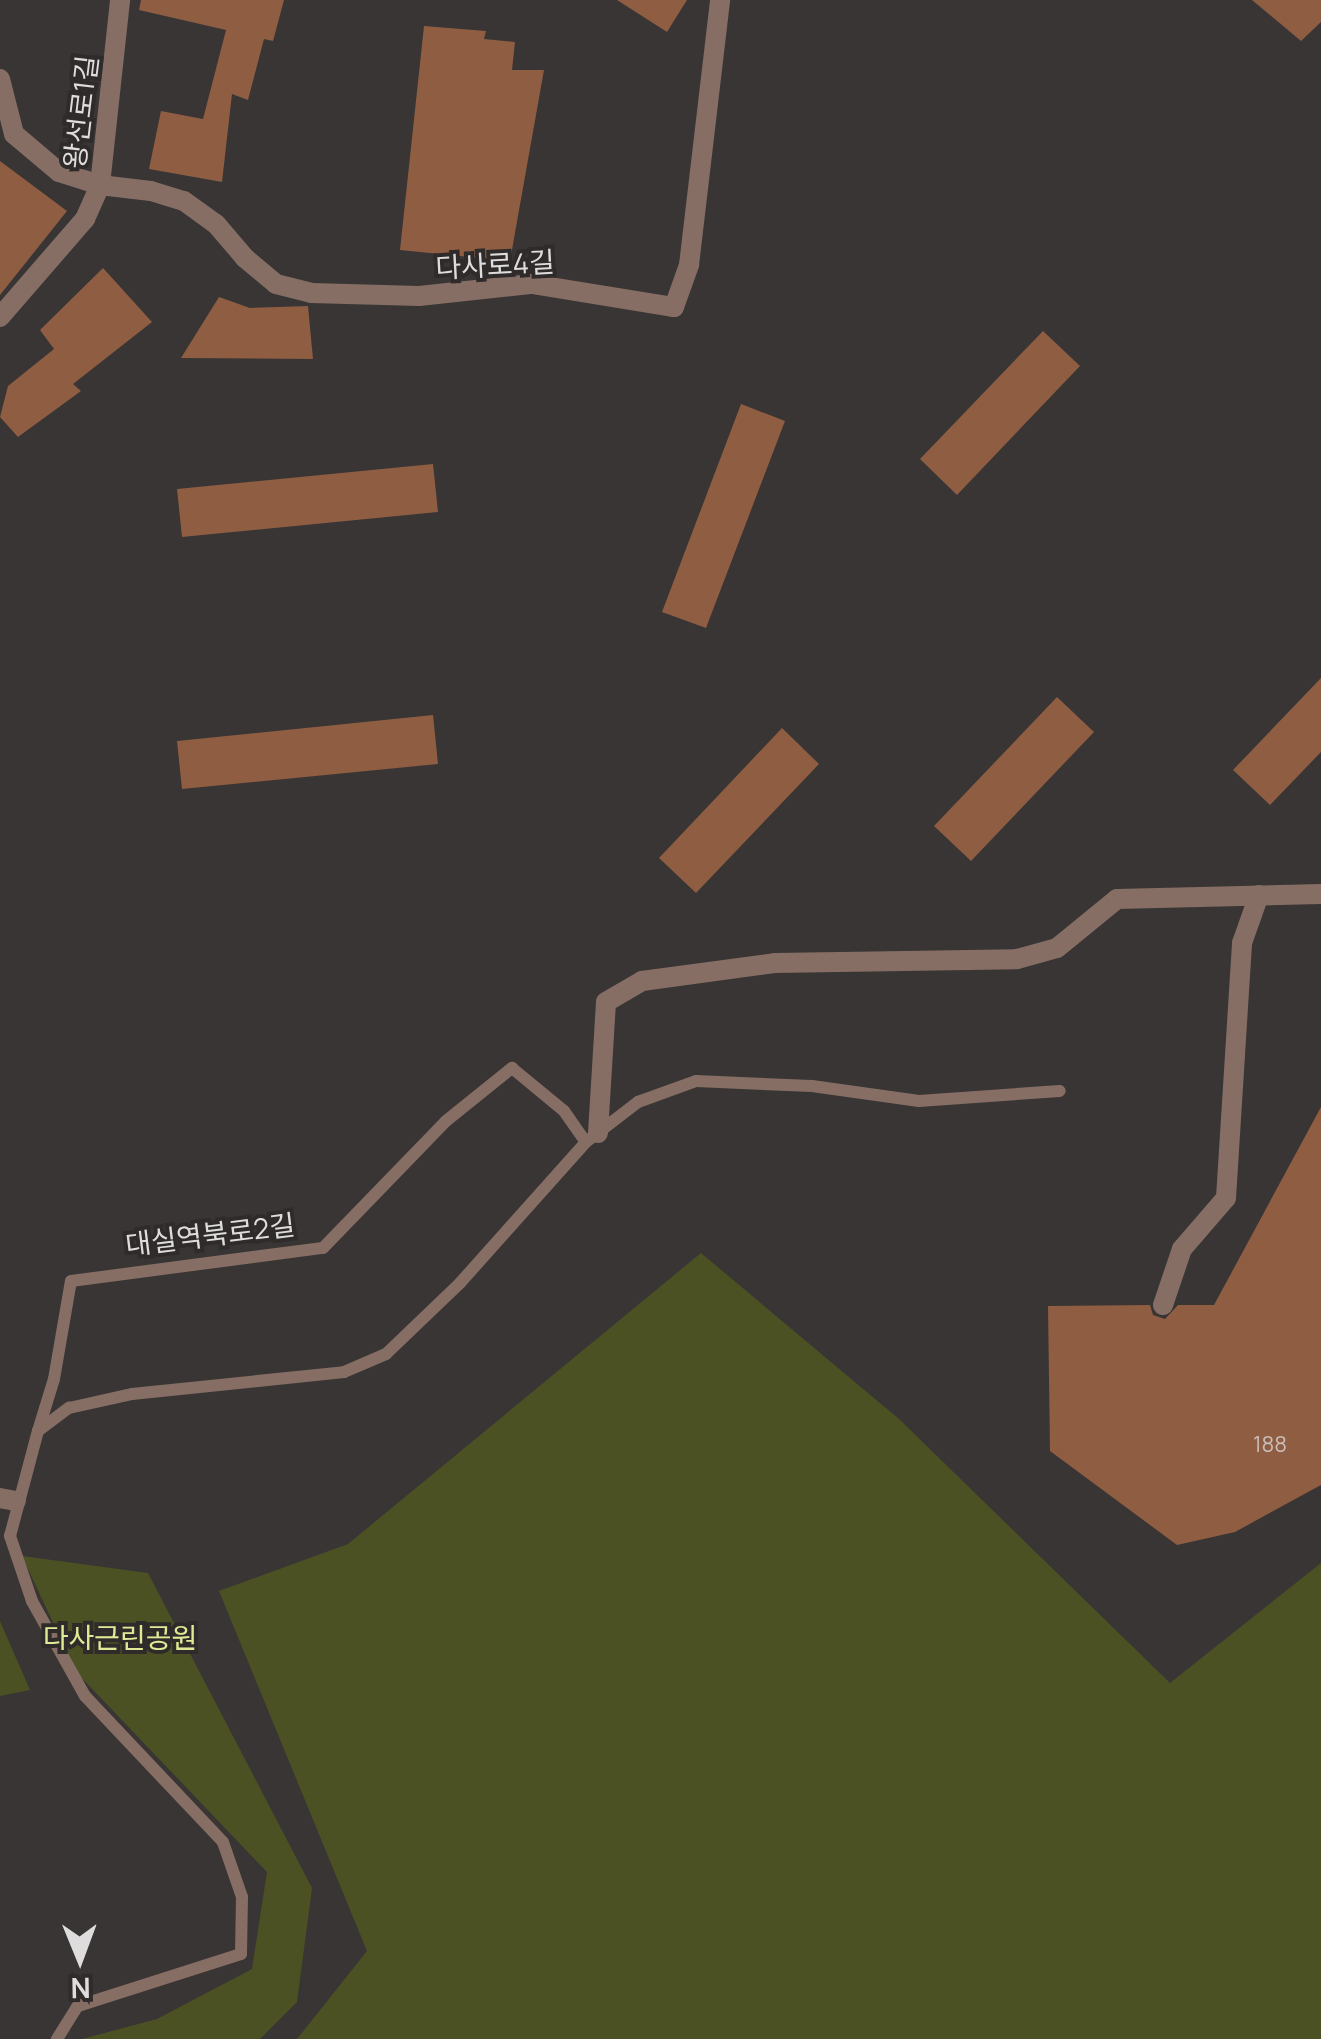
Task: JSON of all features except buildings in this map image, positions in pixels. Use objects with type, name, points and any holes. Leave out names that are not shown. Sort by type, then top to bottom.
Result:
[{"type":"street","name":"왕선로1길","points":[[0,317],[85,219],[100,185],[120,0]]},
{"type":"street","name":"다사로4길","points":[[100,185],[151,191],[184,201],[216,224],[245,258],[276,284],[311,293],[419,296],[532,284],[674,307],[689,265],[720,0]]},
{"type":"street","points":[[0,78],[14,134],[27,148],[59,172],[100,185]]},
{"type":"street","points":[[592,1137],[606,1002],[642,981],[775,962],[1018,960],[1057,948],[1117,899],[1321,894]]},
{"type":"street","points":[[1163,1305],[1182,1249],[1226,1198],[1242,943],[1259,895]]},
{"type":"lane","name":"대실역북로2길","points":[[58,2039],[78,2006],[241,1954],[242,1898],[222,1842],[85,1696],[32,1601],[10,1536],[8,1500],[38,1431],[54,1379],[72,1282],[324,1248],[446,1121],[512,1068],[592,1137]]},
{"type":"lane","points":[[38,1431],[69,1408],[132,1394],[344,1372],[386,1354],[460,1283],[592,1137],[638,1102],[696,1081],[812,1086],[919,1101],[1060,1090]]},
{"type":"green space","points":[[701,1253],[899,1419],[1170,1683],[1321,1563],[1321,2039],[297,2039],[367,1951],[219,1591],[348,1544]]},
{"type":"green space","name":"다사근린공원","points":[[22,1556],[148,1573],[312,1888],[297,2002],[260,2039],[82,2039],[157,2019],[252,1969],[267,1872],[76,1672]]},
{"type":"green space","points":[[0,1621],[30,1690],[0,1696]]}]
